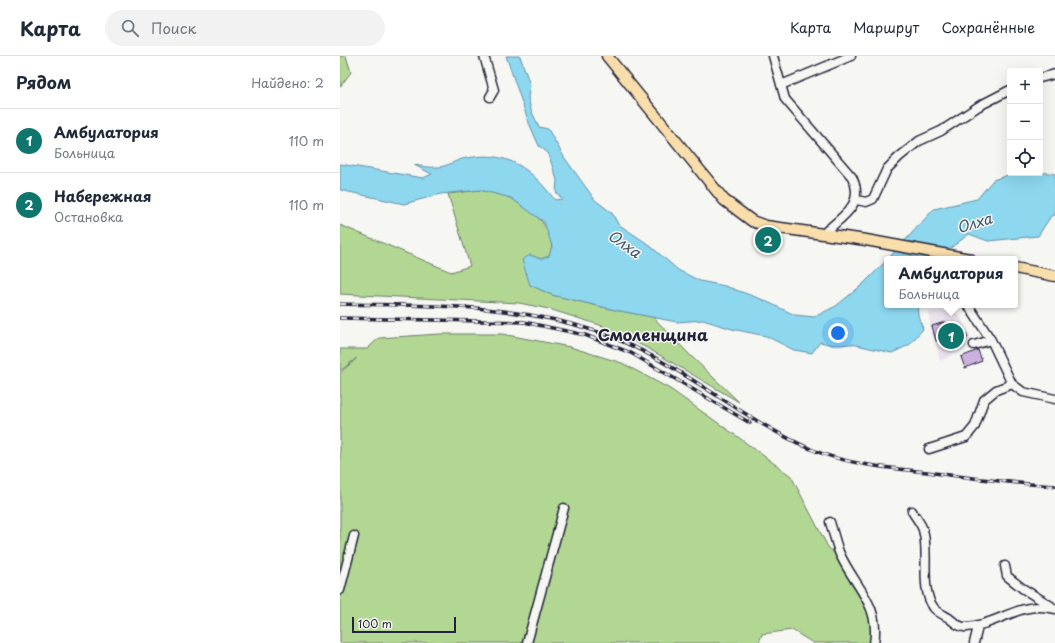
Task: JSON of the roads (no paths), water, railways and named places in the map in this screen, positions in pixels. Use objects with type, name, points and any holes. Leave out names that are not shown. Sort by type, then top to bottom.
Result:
[{"type":"main road","points":[[607,56],[724,200],[752,221],[774,227],[866,240],[954,256]]},
{"type":"main road","points":[[1018,269],[1055,276]]},
{"type":"street","points":[[484,56],[494,90],[490,97]]},
{"type":"street","points":[[773,56],[785,99],[852,177],[857,186],[857,200],[853,206],[823,234]]},
{"type":"street","points":[[781,85],[850,56]]},
{"type":"street","points":[[1043,77],[1055,74]]},
{"type":"street","points":[[857,200],[866,202],[873,199],[887,169],[919,141],[941,132],[979,106],[1007,92]]},
{"type":"street","points":[[970,308],[991,340],[1012,384],[1023,392],[1055,399]]},
{"type":"street","points":[[974,345],[991,340]]},
{"type":"street","points":[[930,449],[966,438],[975,426],[984,400],[996,390],[1012,384]]},
{"type":"street","points":[[527,643],[564,508]]},
{"type":"street","points":[[912,511],[923,529],[926,550],[925,567],[929,594],[934,608],[962,628],[978,627],[1020,609],[1044,606],[1055,609]]},
{"type":"street","points":[[830,522],[840,553],[875,616],[876,630],[874,643]]},
{"type":"street","points":[[340,590],[354,536]]},
{"type":"street","points":[[1005,566],[1006,576],[1055,609]]},
{"type":"street","points":[[974,643],[978,627]]},
{"type":"water","name":"Олха","points":[[506,56],[520,56],[530,85],[528,97],[531,110],[539,127],[548,129],[564,157],[595,200],[612,213],[618,224],[648,244],[678,270],[700,281],[725,286],[761,299],[795,315],[814,317],[836,306],[862,285],[884,263],[884,308],[917,308],[923,329],[909,345],[892,353],[852,344],[832,345],[820,342],[812,353],[794,350],[766,336],[732,329],[703,320],[677,322],[615,310],[552,295],[530,285],[522,260],[530,255],[541,259],[549,256],[552,246],[544,222],[511,198],[480,190],[441,194],[404,204],[340,190],[340,164],[423,178],[432,174],[414,165],[441,167],[463,159],[482,156],[495,157],[517,164],[537,179],[555,200],[562,199],[556,192],[557,180],[548,153],[539,146],[529,123]]},
{"type":"water","name":"Олха","points":[[1043,172],[1055,174],[1055,215],[1051,216],[1038,236],[988,241],[969,234],[943,256],[891,256],[934,209],[977,199],[993,180],[1007,175],[1043,176]]},
{"type":"railway","points":[[340,304],[470,308],[502,311],[566,323],[598,332],[626,343],[654,357],[785,437],[827,455],[884,467],[1055,486]]},
{"type":"railway","points":[[340,318],[524,322],[585,335],[631,353],[750,423]]},
{"type":"place","name":"Набережная","points":[[768,240]]},
{"type":"place","name":"Амбулатория","points":[[951,336]]},
{"type":"district","name":"Смоленщина","points":[[653,334]]}]
